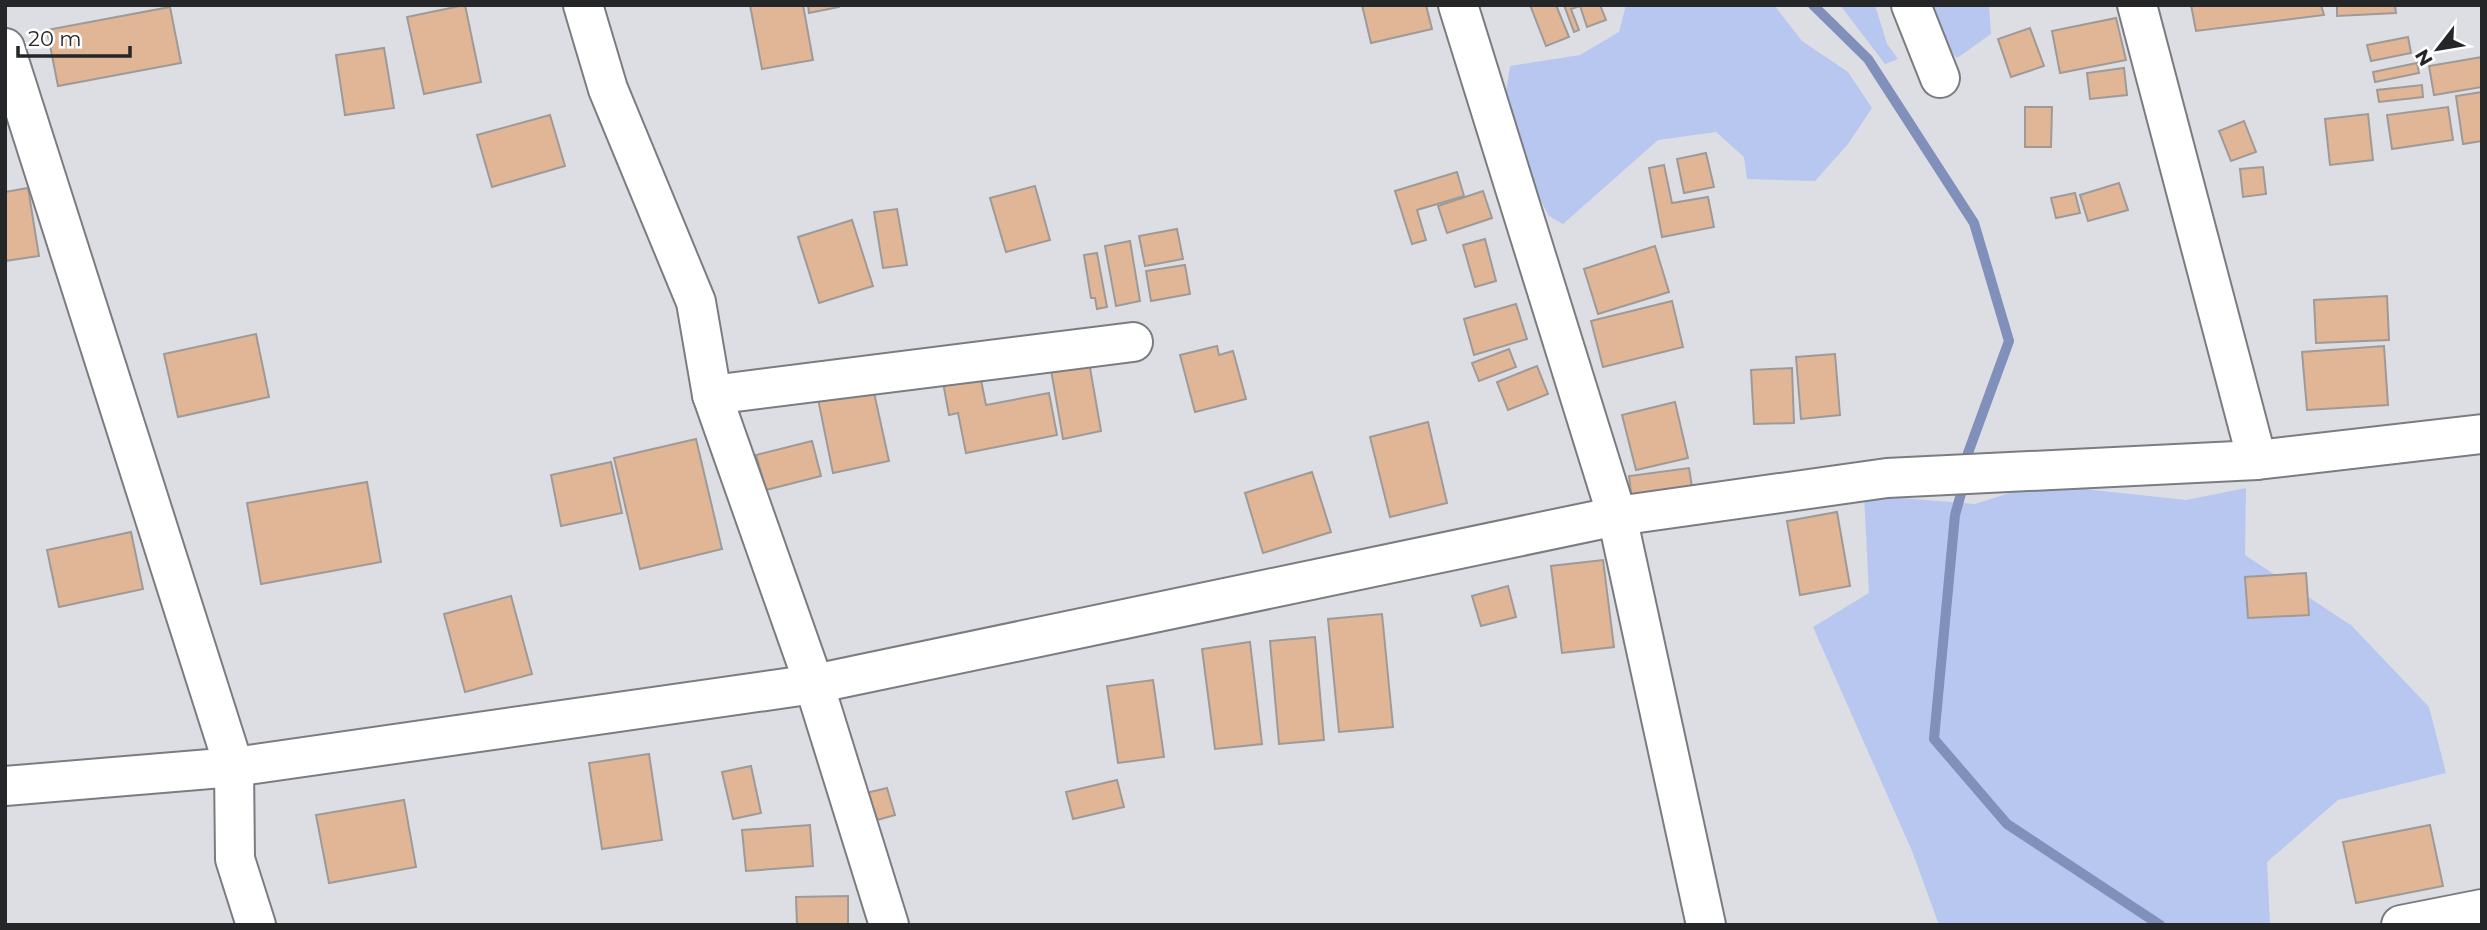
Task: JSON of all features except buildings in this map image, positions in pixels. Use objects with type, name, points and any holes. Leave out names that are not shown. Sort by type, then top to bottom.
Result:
[{"type":"street","points":[[583,5],[608,89],[696,302],[712,395],[814,684],[889,925]]},
{"type":"street","points":[[1458,5],[1617,516],[1706,925]]},
{"type":"street","points":[[1912,5],[1940,78]]},
{"type":"street","points":[[2137,5],[2257,460]]},
{"type":"street","points":[[5,48],[234,767],[235,859],[256,925]]},
{"type":"street","points":[[712,395],[1133,342]]},
{"type":"street","points":[[5,786],[234,767],[814,684],[1617,516],[1887,478],[2257,460],[2482,434]]},
{"type":"street","points":[[2401,925],[2482,909]]},
{"type":"shaded area","points":[[1626,5],[1774,5],[1802,41],[1848,72],[1872,108],[1848,144],[1815,181],[1747,179],[1744,157],[1716,132],[1658,140],[1563,224],[1549,216],[1514,151],[1505,99],[1510,66],[1580,55],[1619,32]]},
{"type":"shaded area","points":[[1840,5],[1875,5],[1887,44],[1898,59],[1885,64]]},
{"type":"shaded area","points":[[1928,5],[1989,5],[1991,34],[1957,58],[1942,41]]},
{"type":"shaded area","points":[[2038,484],[2186,500],[2246,488],[2245,555],[2352,626],[2429,707],[2446,773],[2338,800],[2267,862],[2270,925],[1939,925],[1912,851],[1813,627],[1869,593],[1864,495],[1975,504]]},
{"type":"waterway","points":[[1813,5],[1868,59],[1974,223],[2009,341],[1968,453]]},
{"type":"waterway","points":[[1962,490],[1955,515],[1934,739],[2007,824],[2160,925]]}]
